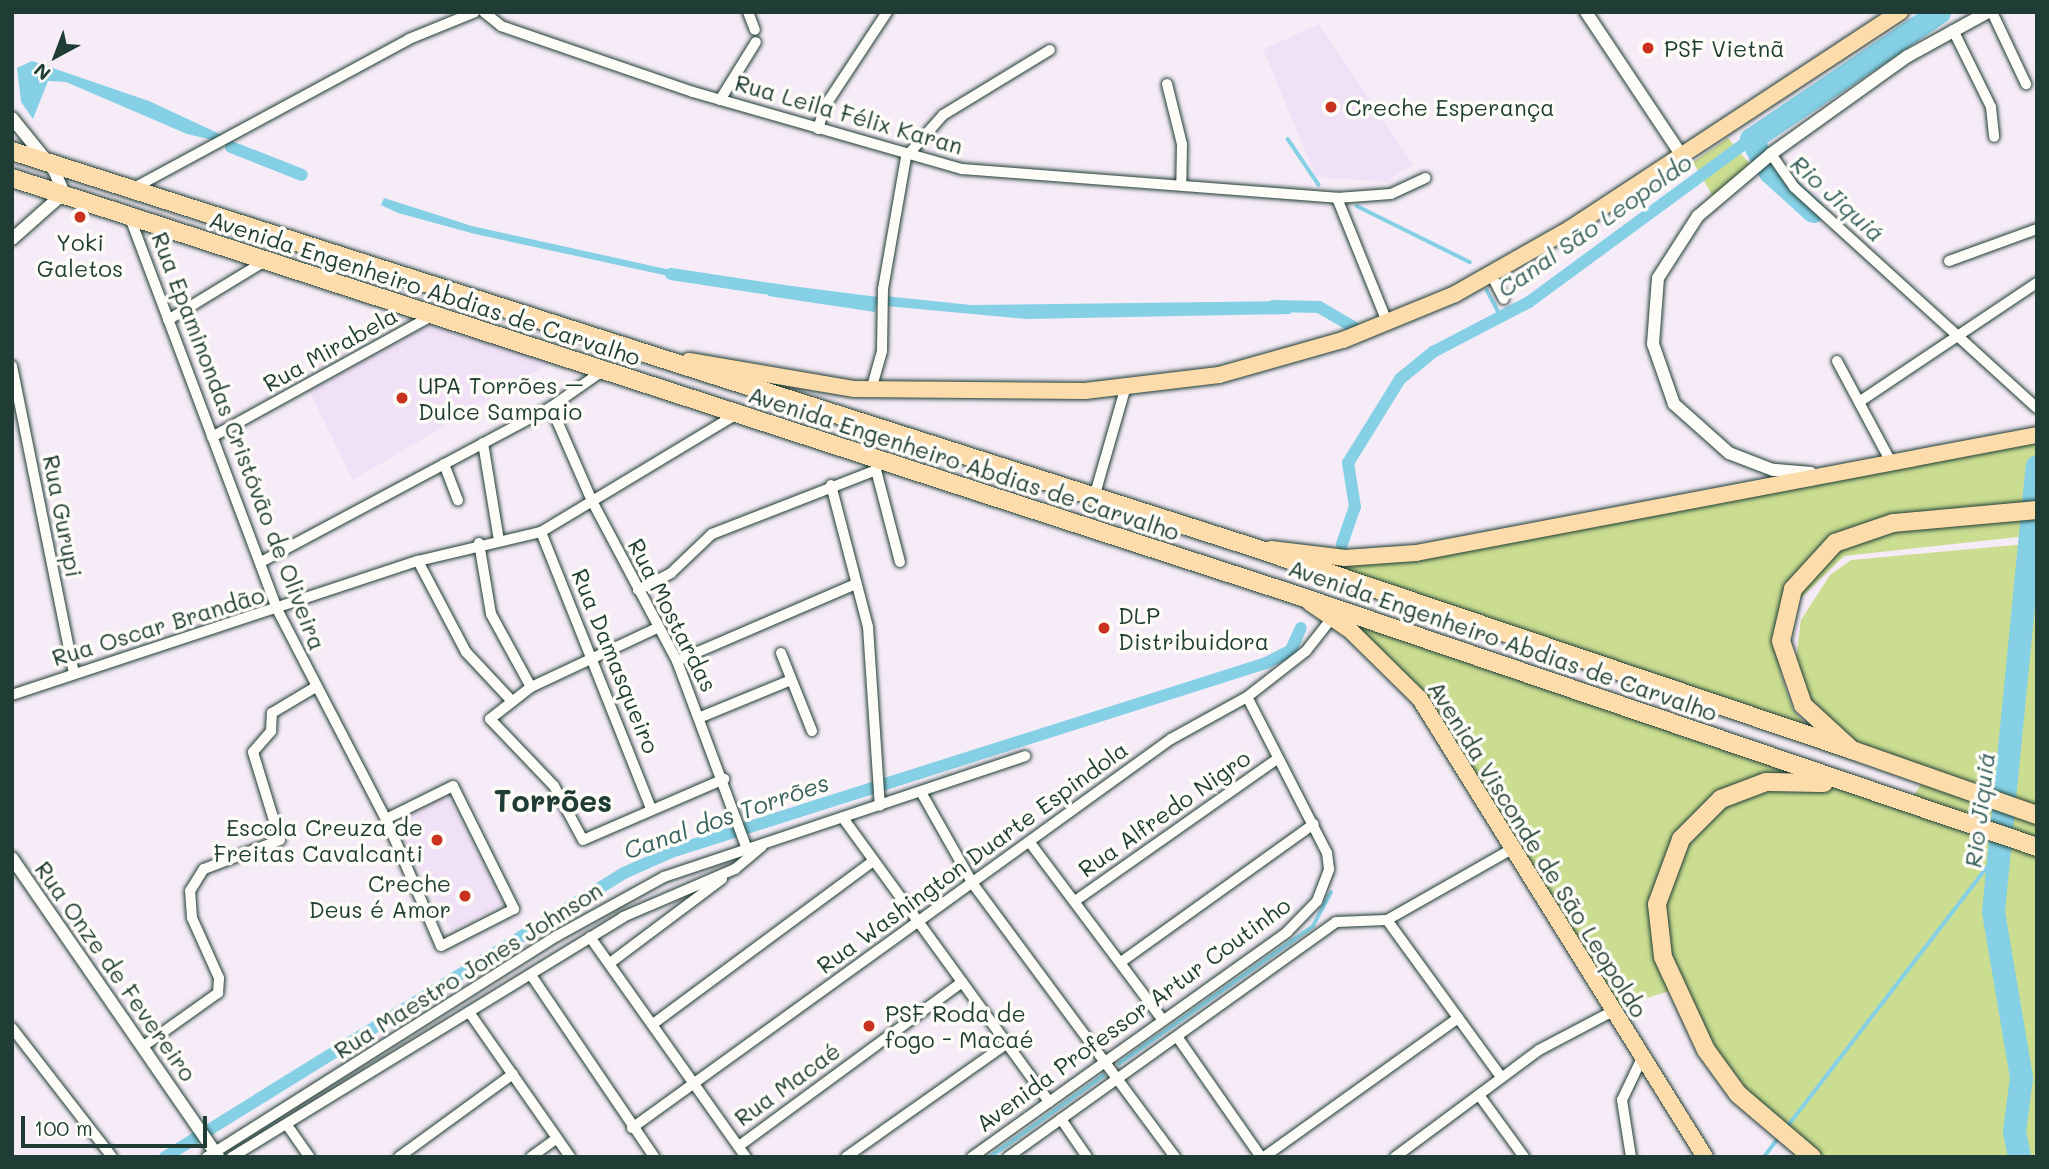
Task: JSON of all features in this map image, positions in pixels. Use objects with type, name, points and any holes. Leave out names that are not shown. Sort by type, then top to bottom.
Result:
[{"type":"highway","name":"Avenida Engenheiro Abdias de Carvalho","points":[[12,152],[1093,501],[1246,545],[2037,815]]},
{"type":"highway","name":"Avenida Engenheiro Abdias de Carvalho","points":[[12,178],[736,415],[876,465],[1299,596],[2037,847]]},
{"type":"highway","points":[[1852,750],[1818,722],[1791,682],[1781,641],[1793,589],[1816,558],[1848,537],[1871,527],[1965,514],[2037,510]]},
{"type":"highway","points":[[1811,1156],[1727,1082],[1690,1021],[1659,941],[1660,881],[1694,822],[1743,787],[1790,779],[1875,793]]},
{"type":"main road","points":[[629,350],[871,390],[1126,386],[1219,375],[1387,322],[1491,274],[1682,156],[1900,12]]},
{"type":"main road","name":"Avenida Engenheiro Abdias de Carvalho","points":[[1246,545],[1345,558],[1416,553],[2037,435]]},
{"type":"main road","name":"Avenida Visconde de São Leopoldo","points":[[1299,596],[1332,618],[1420,699],[1705,1156]]},
{"type":"street","points":[[130,191],[409,39],[475,12]]},
{"type":"street","name":"Rua Leila Félix Karan","points":[[484,12],[501,26],[720,100],[906,157],[967,169],[1181,183],[1337,198],[1391,194],[1425,178]]},
{"type":"street","points":[[748,12],[755,30]]},
{"type":"street","points":[[818,129],[825,106],[887,12]]},
{"type":"street","points":[[1586,12],[1682,156]]},
{"type":"street","points":[[1833,475],[1773,470],[1713,445],[1674,404],[1657,366],[1654,298],[1665,263],[1698,216],[1769,156],[1953,30],[1990,12],[2026,84]]},
{"type":"street","points":[[1953,30],[1991,107],[1994,137]]},
{"type":"street","points":[[720,100],[755,42]]},
{"type":"street","points":[[871,390],[882,351],[883,289],[906,157],[943,116],[1050,50]]},
{"type":"street","points":[[1167,84],[1182,144],[1181,183]]},
{"type":"street","points":[[12,118],[47,162],[64,193],[12,239]]},
{"type":"street","points":[[1769,156],[1794,187],[1953,336],[2037,408]]},
{"type":"street","points":[[1337,198],[1387,322]]},
{"type":"street","name":"Rua Epaminondas Cristóvão de Oliveira","points":[[129,215],[278,611],[314,688],[386,819],[441,946],[514,909],[453,786],[386,819]]},
{"type":"street","points":[[1949,261],[2037,229]]},
{"type":"street","points":[[168,320],[265,261]]},
{"type":"street","points":[[1491,274],[1504,299]]},
{"type":"street","points":[[1859,402],[1953,336],[2037,282]]},
{"type":"street","name":"Rua Mirabela","points":[[212,437],[430,316]]},
{"type":"street","points":[[1837,361],[1891,462]]},
{"type":"street","name":"Rua Gurupi","points":[[12,366],[74,674]]},
{"type":"street","points":[[261,562],[551,407],[601,372]]},
{"type":"street","points":[[1093,501],[1126,386]]},
{"type":"street","name":"Rua Mostardas","points":[[551,407],[592,500],[657,628],[677,661],[724,779],[744,842]]},
{"type":"street","name":"Rua Oscar Brandão","points":[[12,695],[278,611],[418,561],[479,543],[541,532],[736,415]]},
{"type":"street","points":[[483,443],[499,541]]},
{"type":"street","points":[[444,464],[458,500]]},
{"type":"street","points":[[638,590],[671,573],[712,534],[876,465],[900,562]]},
{"type":"street","points":[[831,485],[870,641],[873,782],[880,805]]},
{"type":"street","name":"Rua Damasqueiro","points":[[541,532],[594,656],[650,806]]},
{"type":"street","points":[[479,543],[491,614],[531,687]]},
{"type":"street","points":[[418,561],[466,652],[510,699]]},
{"type":"street","points":[[677,661],[856,584]]},
{"type":"street","name":"Rua Washington Duarte Espindola","points":[[632,1128],[1031,844],[1171,739],[1247,697],[1306,651],[1332,618]]},
{"type":"street","points":[[657,628],[531,687],[490,715],[499,729],[554,786],[582,838],[650,806],[724,779]]},
{"type":"street","points":[[781,653],[812,731]]},
{"type":"street","points":[[701,718],[790,680]]},
{"type":"street","points":[[145,1045],[221,986],[192,918],[195,880],[204,869],[277,843],[281,835],[253,752],[271,731],[272,713],[314,688]]},
{"type":"street","name":"Avenida Professor Artur Coutinho","points":[[972,1157],[1308,912],[1329,869],[1314,824],[1247,697]]},
{"type":"street","name":"Rua Maestro Jones Johnson","points":[[232,1157],[531,975],[590,936],[735,869],[762,846],[1025,756]]},
{"type":"street","name":"Rua Alfredo Nigro","points":[[1075,901],[1278,759]]},
{"type":"street","points":[[920,792],[973,884],[1175,1157]]},
{"type":"street","points":[[843,818],[1049,1102]]},
{"type":"street","points":[[1121,962],[1314,824]]},
{"type":"street","name":"Rua Maestro Jones Johnson","points":[[212,1152],[618,901],[744,842],[762,846]]},
{"type":"street","points":[[1031,844],[1162,1019]]},
{"type":"street","points":[[1502,1078],[1387,919],[1512,849]]},
{"type":"street","points":[[653,1024],[873,861]]},
{"type":"street","name":"Rua Onze de Fevereiro","points":[[13,862],[145,1045],[199,1127],[212,1152]]},
{"type":"street","points":[[610,963],[735,869]]},
{"type":"street","name":"Avenida Professor Artur Coutinho","points":[[1008,1157],[1178,1038],[1339,920],[1387,919]]},
{"type":"street","points":[[590,936],[653,1024],[692,1085],[746,1157]]},
{"type":"street","points":[[531,975],[654,1157]]},
{"type":"street","name":"Rua Macaé","points":[[739,1146],[962,982]]},
{"type":"street","points":[[1395,1157],[1502,1078],[1613,1011]]},
{"type":"street","points":[[469,1012],[570,1157]]},
{"type":"street","points":[[1178,1038],[1262,1157],[1458,1018]]},
{"type":"street","points":[[12,1028],[112,1157]]},
{"type":"street","points":[[846,1157],[1006,1044]]},
{"type":"street","points":[[1631,1157],[1622,1100],[1643,1056]]},
{"type":"street","points":[[399,1157],[513,1074]]},
{"type":"street","points":[[1479,1095],[1521,1156]]},
{"type":"street","points":[[1061,1119],[1087,1157]]},
{"type":"street","points":[[287,1125],[309,1157]]},
{"type":"street","points":[[531,1157],[557,1138]]},
{"type":"shaded area","name":"Creche Esperança","points":[[1319,24],[1413,164],[1387,182],[1316,177],[1263,49]]},
{"type":"shaded area","name":"UPA Torrões – Dulce Sampaio","points":[[430,324],[556,360],[353,480],[309,391]]},
{"type":"shaded area","name":"Escola Creuza de Freitas Cavalcanti","points":[[447,793],[503,903],[451,930],[394,820]]},
{"type":"green space","points":[[1728,138],[1753,168],[1715,200],[1693,162]]},
{"type":"green space","points":[[2037,438],[2037,535],[1844,556],[1796,603],[1780,672],[1793,710],[1820,740],[1853,761],[1329,578],[1345,565]]},
{"type":"green space","points":[[2037,543],[2037,1157],[1808,1157],[1727,1071],[1675,989],[1619,1007],[1445,733],[1313,603],[1790,767],[1794,780],[1893,798],[1903,812],[1925,778],[1854,743],[1806,696],[1796,661],[1801,620],[1830,575],[1851,560]]},
{"type":"water","points":[[32,61],[149,101],[222,135],[213,140],[187,134],[66,82],[48,81],[33,119],[21,102],[17,68]]},
{"type":"water","points":[[258,153],[294,170],[292,177],[254,162]]},
{"type":"water","points":[[384,198],[472,226],[684,273],[687,280],[475,234],[398,213],[381,205]]},
{"type":"water","points":[[768,283],[878,297],[875,312],[768,296]]},
{"type":"water","points":[[885,296],[971,305],[1287,301],[1291,314],[1026,319],[886,306]]},
{"type":"waterway","name":"Rio Jiquiá","points":[[1813,211],[1770,172],[1751,139],[1939,12]]},
{"type":"waterway","points":[[1288,139],[1319,185]]},
{"type":"waterway","name":"Canal São Leopoldo","points":[[1342,544],[1355,507],[1348,463],[1400,379],[1433,352],[1529,302],[1751,139]]},
{"type":"waterway","points":[[231,147],[302,175]]},
{"type":"waterway","points":[[1357,206],[1470,262]]},
{"type":"waterway","points":[[671,274],[784,291]]},
{"type":"waterway","points":[[1487,290],[1501,316]]},
{"type":"waterway","points":[[1273,306],[1319,307],[1355,328]]},
{"type":"waterway","name":"Rio Jiquiá","points":[[2019,1157],[2014,1131],[2021,1077],[1993,911],[2037,466]]},
{"type":"waterway","name":"Canal dos Torrões","points":[[165,1157],[624,873],[671,852],[1266,663],[1291,650],[1301,628]]},
{"type":"waterway","points":[[1787,1127],[1997,854]]},
{"type":"waterway","points":[[1119,1064],[1313,926],[1331,892]]},
{"type":"waterway","points":[[990,1157],[1103,1076]]},
{"type":"waterway","points":[[1764,1157],[1780,1136]]},
{"type":"place","name":"PSF Vietnã","points":[[1648,48]]},
{"type":"place","name":"Creche Esperança","points":[[1331,107]]},
{"type":"place","name":"Yoki Galetos","points":[[80,217]]},
{"type":"place","name":"UPA Torrões – Dulce Sampaio","points":[[402,398]]},
{"type":"place","name":"DLP Distribuidora","points":[[1104,628]]},
{"type":"place","name":"Escola Creuza de Freitas Cavalcanti","points":[[437,840]]},
{"type":"place","name":"Creche Deus é Amor","points":[[465,896]]},
{"type":"place","name":"PSF Roda de fogo - Macaé","points":[[869,1026]]},
{"type":"district","name":"Torrões","points":[[553,800]]}]
